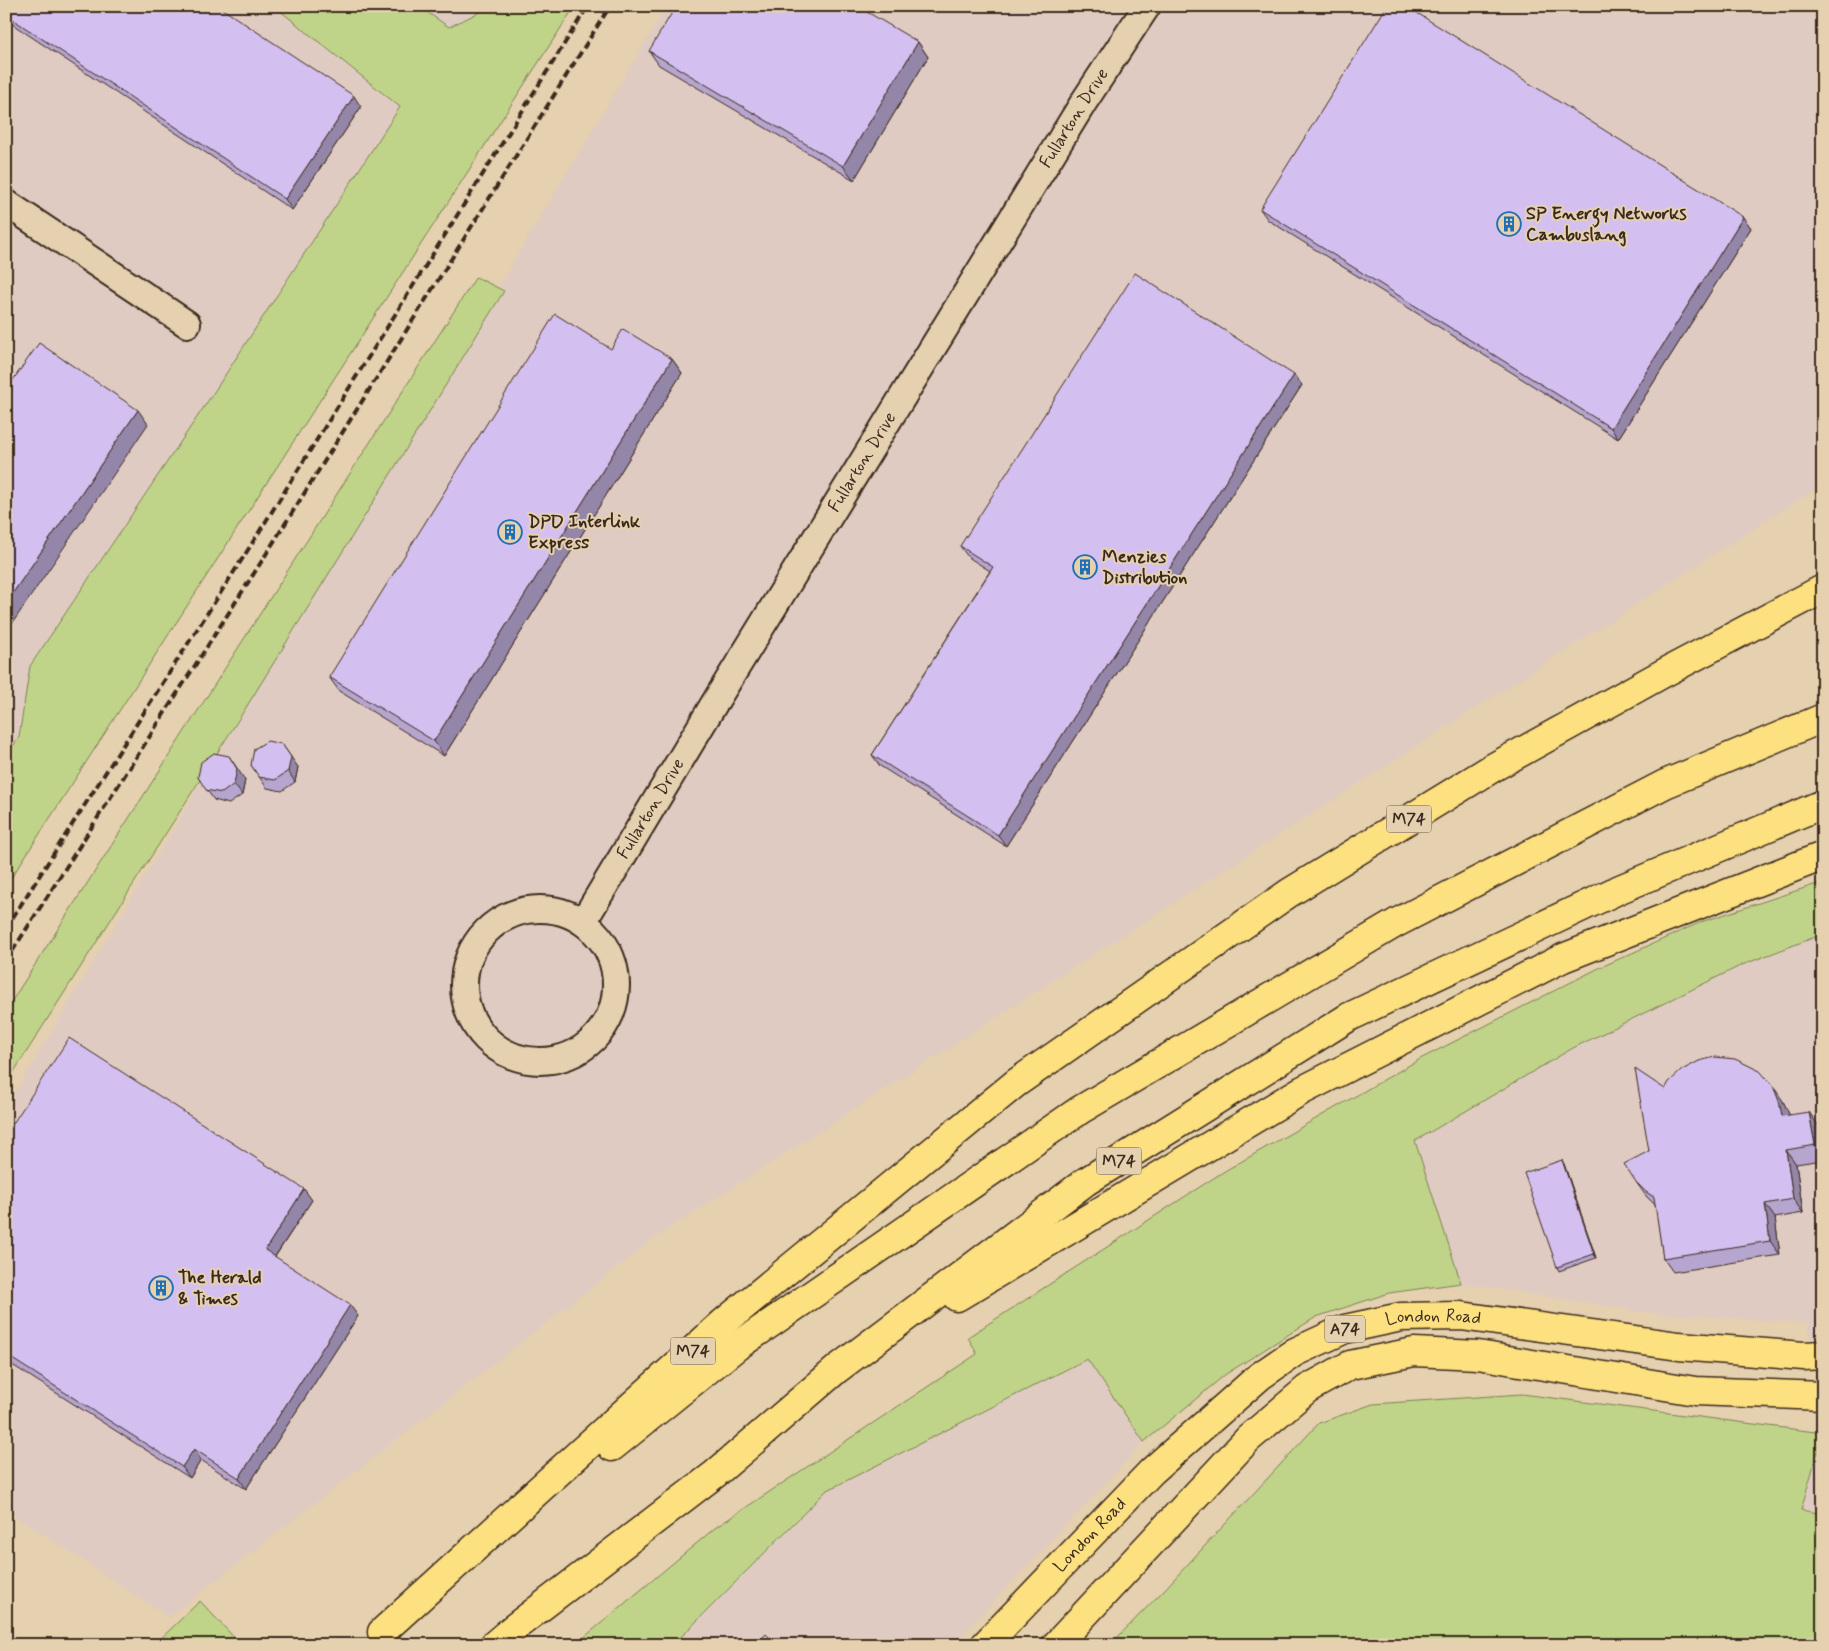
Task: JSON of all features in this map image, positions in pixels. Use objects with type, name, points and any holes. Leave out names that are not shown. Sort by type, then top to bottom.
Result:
[{"type":"main road","name":"M74","points":[[375,1638],[724,1323],[1016,1083],[1289,893],[1461,787],[1662,674],[1823,589]]},
{"type":"main road","name":"M74","points":[[375,1638],[736,1347],[1080,1110],[1396,923],[1665,784],[1823,718]]},
{"type":"main road","name":"M74","points":[[494,1645],[715,1474],[837,1369],[1085,1182],[1349,1017],[1620,890],[1823,804]]},
{"type":"main road","name":"M74","points":[[837,1369],[1301,1091],[1563,958],[1823,856]]},
{"type":"main road","name":"London Road","points":[[985,1645],[1152,1471],[1260,1376],[1295,1352],[1345,1329],[1401,1317],[1461,1316],[1679,1346],[1804,1356],[1823,1355]]},
{"type":"main road","name":"London Road","points":[[1056,1645],[1248,1439],[1307,1388],[1350,1364],[1414,1352],[1478,1355],[1695,1390],[1823,1396]]},
{"type":"street","name":"Fullarton Drive","points":[[583,922],[720,694],[1085,100],[1147,6]]},
{"type":"street","points":[[6,203],[187,324]]},
{"type":"street","points":[[538,909],[554,910],[583,922],[601,938],[612,958],[617,981],[614,1005],[605,1026],[589,1044],[568,1056],[548,1061],[526,1060],[506,1053],[488,1041],[475,1025],[466,1004],[464,983],[468,962],[477,942],[493,925],[514,913],[538,909]]},
{"type":"shaded area","points":[[6,6],[274,6],[400,107],[212,395],[30,666],[19,737],[6,757]]},
{"type":"shaded area","points":[[418,6],[488,6],[486,9],[449,27]]},
{"type":"shaded area","points":[[667,6],[1823,6],[1823,484],[659,1235],[169,1617],[6,1510],[6,1107]]},
{"type":"shaded area","points":[[1823,934],[1823,1433],[1808,1323],[1650,1313],[1461,1283],[1415,1141],[1573,1048],[1742,965]]},
{"type":"shaded area","points":[[1088,1359],[1144,1442],[953,1645],[673,1645],[826,1491]]},
{"type":"shaded area","points":[[1823,1433],[1823,1514],[1801,1510]]},
{"type":"green space","points":[[274,6],[418,6],[449,27],[486,9],[488,6],[575,6],[6,886],[6,757],[19,737],[30,666],[212,395],[400,107]]},
{"type":"green space","points":[[476,277],[504,291],[242,714],[6,1084],[6,1010]]},
{"type":"green space","points":[[1823,882],[1823,934],[1742,965],[1573,1048],[1415,1141],[1461,1283],[1389,1293],[1316,1317],[1226,1374],[1144,1442],[1087,1359],[826,1491],[673,1645],[575,1645],[715,1528],[977,1354],[968,1337],[1223,1172],[1422,1058],[1599,968],[1701,922]]},
{"type":"green space","points":[[1522,1394],[1823,1433],[1801,1510],[1823,1514],[1823,1645],[1110,1645],[1163,1591],[1319,1423],[1373,1404]]},
{"type":"green space","points":[[200,1601],[241,1645],[154,1645]]},
{"type":"building","points":[[6,6],[218,6],[354,96],[285,199],[6,15]]},
{"type":"building","points":[[676,6],[857,6],[918,42],[843,166],[649,51]]},
{"type":"building","name":"SP Energy Networks Cambuslang","points":[[1387,6],[1406,6],[1743,217],[1611,428],[1260,209]]},
{"type":"building","name":"Menzies Distribution","points":[[1135,273],[1294,375],[998,835],[872,755],[993,567],[960,546]]},
{"type":"building","name":"DPD Interlink Express","points":[[555,314],[611,349],[623,329],[672,359],[434,741],[329,677]]},
{"type":"building","points":[[39,343],[138,410],[6,603],[6,390]]},
{"type":"building","points":[[267,741],[282,744],[291,757],[288,771],[275,780],[259,777],[251,765],[254,749]]},
{"type":"building","points":[[214,753],[229,756],[237,769],[234,784],[222,793],[206,790],[198,777],[201,762]]},
{"type":"building","name":"The Herald & Times","points":[[69,1038],[304,1189],[265,1250],[350,1305],[239,1478],[194,1449],[182,1467],[6,1355],[6,1134]]},
{"type":"building","points":[[1715,1057],[1735,1059],[1760,1071],[1773,1086],[1782,1116],[1809,1112],[1815,1145],[1786,1150],[1793,1199],[1765,1204],[1770,1241],[1663,1258],[1654,1197],[1636,1182],[1624,1164],[1649,1151],[1635,1069],[1665,1089],[1669,1082],[1682,1070],[1699,1061]]},
{"type":"building","points":[[1562,1160],[1594,1254],[1557,1267],[1524,1173]]},
{"type":"building","points":[[766,1634],[777,1645],[755,1645]]},
{"type":"railway","points":[[6,928],[246,553],[588,6]]},
{"type":"railway","points":[[6,961],[258,567],[610,6]]},
{"type":"place","name":"SP Energy Networks Cambuslang","points":[[1509,224]]},
{"type":"place","name":"DPD Interlink Express","points":[[510,532]]},
{"type":"place","name":"Menzies Distribution","points":[[1085,567]]},
{"type":"place","name":"The Herald & Times","points":[[161,1288]]}]
